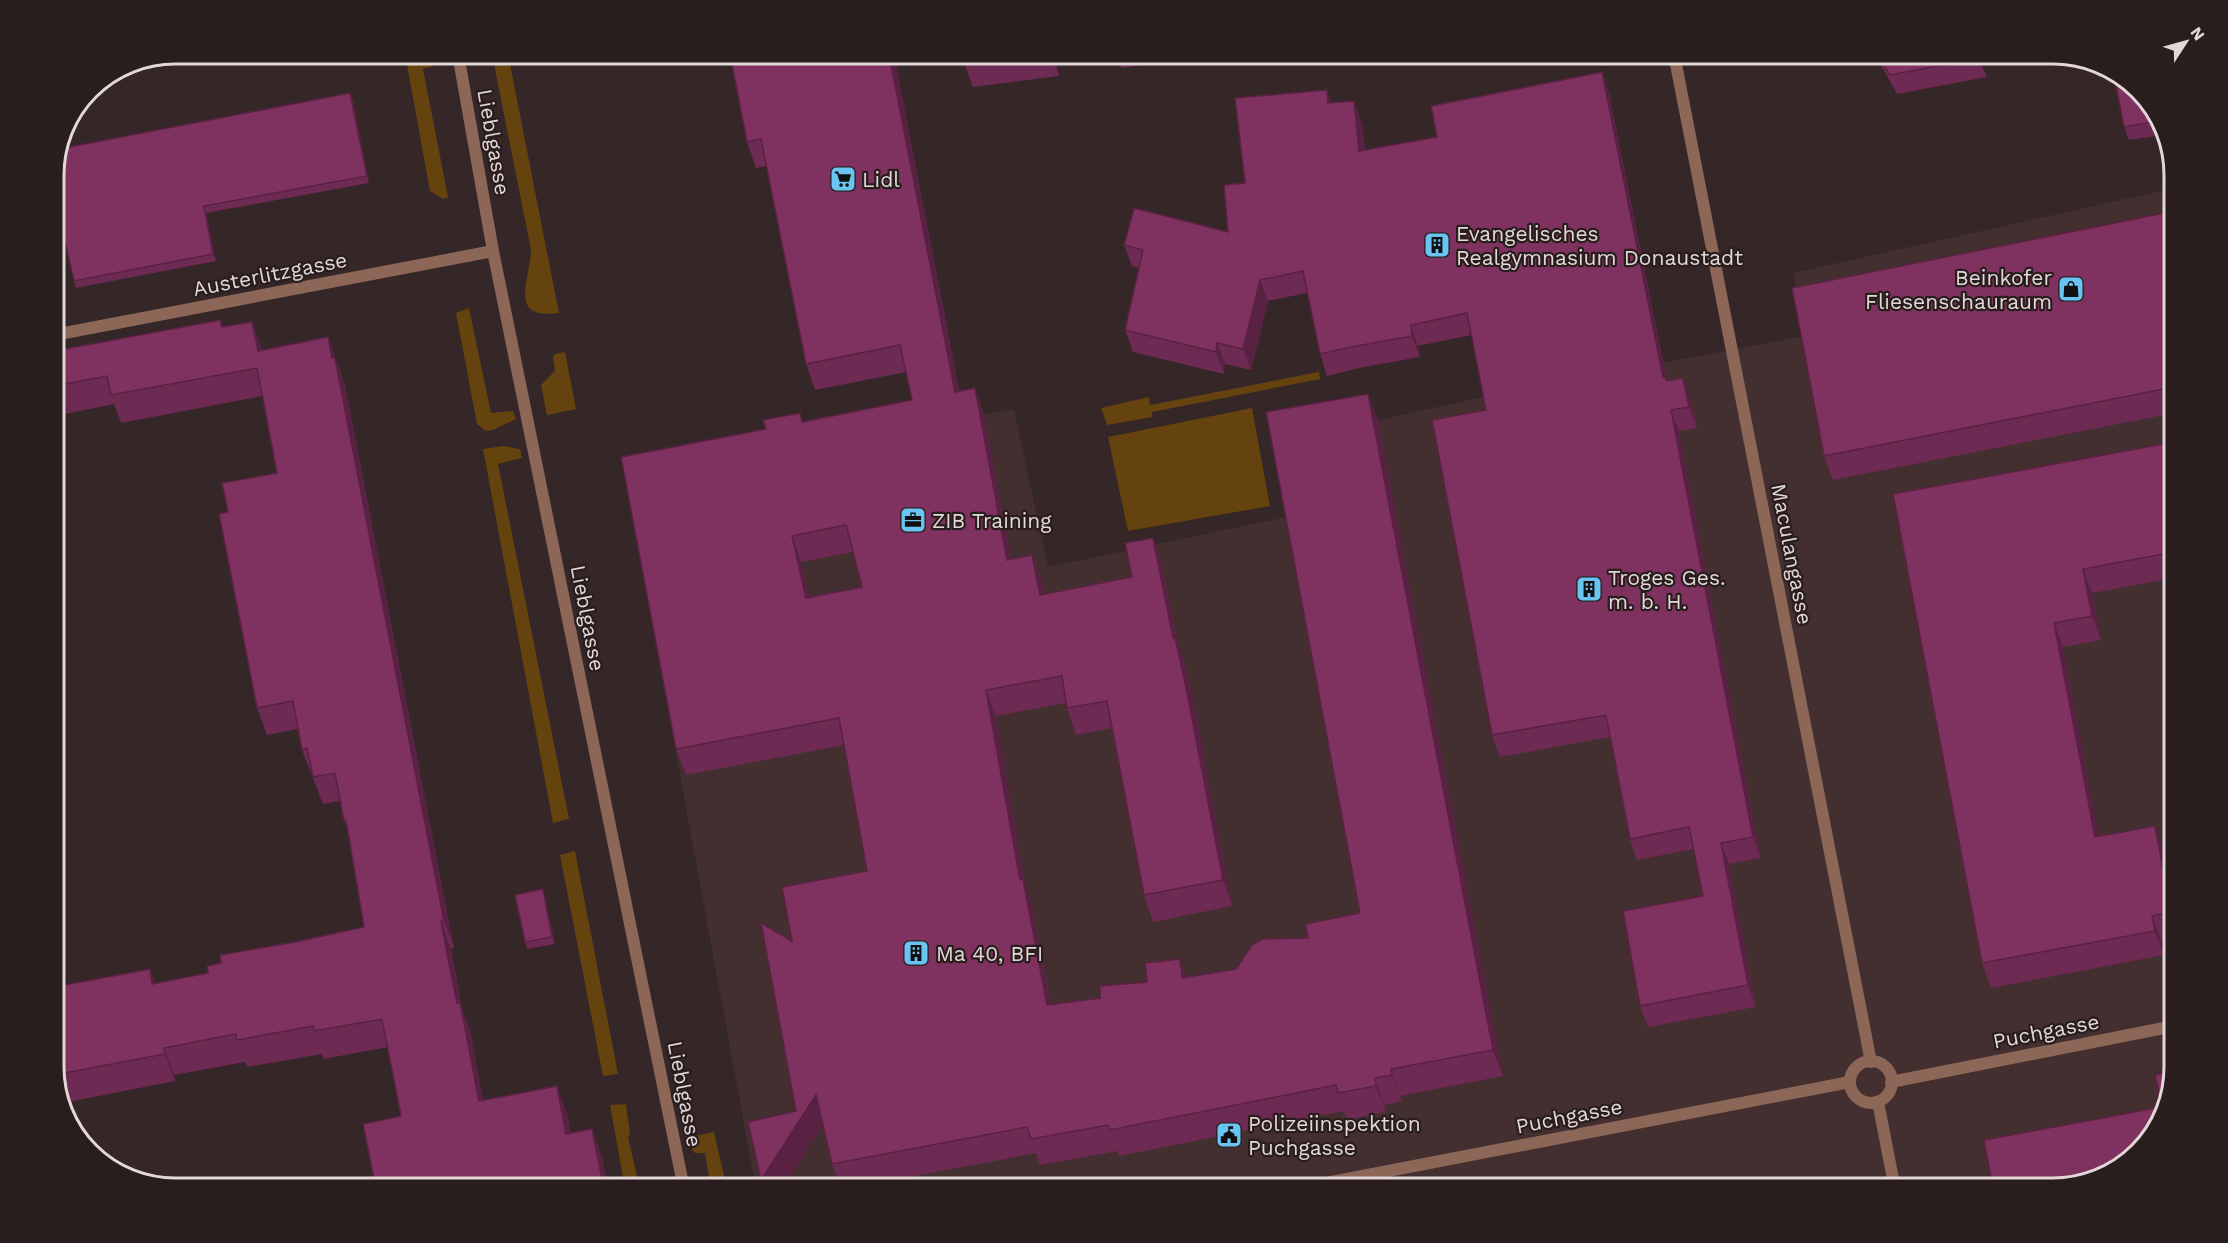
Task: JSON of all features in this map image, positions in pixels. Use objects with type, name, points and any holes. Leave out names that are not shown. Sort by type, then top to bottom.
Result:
[{"type":"street","name":"Lieblgasse","points":[[460,64],[493,251],[682,1178]]},
{"type":"street","name":"Maculangasse","points":[[1676,64],[1871,1062]]},
{"type":"street","name":"Austerlitzgasse","points":[[65,333],[493,251]]},
{"type":"street","name":"Puchgasse","points":[[1891,1082],[2164,1028]]},
{"type":"street","points":[[1871,1062],[1885,1068],[1890,1074],[1891,1082],[1890,1090],[1885,1097],[1878,1102],[1870,1103],[1862,1101],[1851,1089],[1850,1082],[1852,1073],[1857,1067],[1871,1062]]},
{"type":"street","name":"Puchgasse","points":[[1352,1178],[1850,1082]]},
{"type":"street","points":[[1878,1102],[1893,1178]]},
{"type":"shaded area","points":[[407,64],[432,64],[433,66],[423,69],[448,197],[443,199],[430,191]]},
{"type":"shaded area","points":[[494,64],[510,64],[559,313],[543,314],[533,310],[527,304],[525,296],[531,250]]},
{"type":"shaded area","points":[[2163,190],[2164,1067],[2163,1082],[2155,1110],[2145,1129],[2126,1151],[2095,1170],[2067,1178],[754,1178],[627,486],[984,414],[1014,410],[1048,567],[1291,516],[1378,420],[1487,396],[1804,336],[1793,273]]},
{"type":"shaded area","points":[[469,308],[491,413],[513,411],[516,419],[493,430],[486,431],[477,424],[456,313]]},
{"type":"shaded area","points":[[565,352],[576,409],[547,415],[541,385],[555,371],[553,356]]},
{"type":"shaded area","points":[[1319,372],[1320,379],[1152,412],[1152,417],[1107,425],[1101,408],[1149,397],[1150,405]]},
{"type":"shaded area","points":[[1252,408],[1270,506],[1128,531],[1108,437]]},
{"type":"shaded area","points":[[503,446],[520,449],[522,458],[498,464],[569,819],[553,823],[483,449]]},
{"type":"shaded area","points":[[575,851],[618,1074],[603,1076],[560,855]]},
{"type":"shaded area","points":[[626,1104],[630,1135],[628,1137],[637,1178],[623,1178],[610,1105]]},
{"type":"shaded area","points":[[714,1132],[724,1178],[709,1178],[705,1153],[695,1153],[691,1148],[691,1139]]},
{"type":"building","points":[[732,64],[891,64],[955,392],[975,388],[1007,560],[1032,555],[1040,595],[1132,577],[1125,543],[1153,538],[1173,638],[1175,637],[1187,692],[1223,880],[1144,895],[1107,701],[1067,708],[1062,676],[986,690],[1020,880],[1023,879],[1047,1005],[1100,998],[1100,986],[1147,982],[1145,963],[1180,959],[1182,978],[1236,969],[1252,945],[1263,939],[1308,938],[1305,924],[1360,913],[1266,412],[1368,394],[1493,1050],[1391,1069],[1392,1075],[1375,1078],[1376,1086],[1338,1093],[1336,1085],[1110,1130],[1108,1125],[1031,1139],[1027,1127],[832,1164],[816,1095],[761,1178],[748,1122],[796,1111],[761,923],[792,941],[782,887],[867,871],[839,718],[676,749],[621,457],[766,429],[763,420],[800,413],[802,422],[912,400],[900,345],[806,364],[761,139],[747,142]],"holes":[[[846,525],[862,587],[806,598],[792,536]]]},
{"type":"building","points":[[1884,64],[1948,64],[1890,75]]},
{"type":"building","points":[[1602,72],[1663,377],[1666,381],[1683,378],[1689,407],[1671,410],[1753,837],[1721,843],[1748,985],[1640,1006],[1623,911],[1703,896],[1689,827],[1630,839],[1606,715],[1492,735],[1432,420],[1486,410],[1467,313],[1411,325],[1412,336],[1320,354],[1303,271],[1260,280],[1243,349],[1217,343],[1216,352],[1125,330],[1143,250],[1124,245],[1134,208],[1228,232],[1224,185],[1245,183],[1235,98],[1327,90],[1328,103],[1354,101],[1359,151],[1437,137],[1431,106]]},
{"type":"building","points":[[2116,84],[2136,102],[2150,123],[2124,127]]},
{"type":"building","points":[[350,93],[367,176],[204,206],[213,254],[74,281],[65,242],[65,169],[68,147]]},
{"type":"building","points":[[2163,213],[2163,389],[1824,456],[1792,288]]},
{"type":"building","points":[[220,320],[222,327],[252,322],[258,351],[328,337],[332,358],[335,358],[444,921],[441,921],[450,969],[457,1003],[460,1002],[479,1101],[557,1086],[566,1134],[592,1129],[602,1178],[374,1178],[363,1124],[401,1116],[382,1019],[314,1031],[313,1026],[237,1040],[236,1034],[164,1048],[165,1054],[65,1073],[65,985],[150,969],[152,984],[208,973],[207,966],[221,963],[220,955],[364,927],[346,820],[344,821],[335,773],[313,777],[307,748],[302,750],[293,701],[257,708],[219,514],[228,512],[222,483],[277,473],[257,368],[111,395],[107,376],[65,384],[65,349]]},
{"type":"building","points":[[2163,444],[2163,554],[2083,569],[2092,616],[2054,623],[2095,837],[2155,826],[2164,873],[2164,914],[2152,916],[2155,931],[1982,963],[1893,494]]},
{"type":"building","points":[[543,889],[552,937],[525,942],[515,895]]},
{"type":"building","points":[[2164,1073],[2160,1097],[2155,1075]]},
{"type":"building","points":[[2156,1108],[2145,1129],[2126,1151],[2095,1170],[2067,1178],[1991,1178],[1984,1140]]},
{"type":"place","name":"Lidl","points":[[843,179]]},
{"type":"place","name":"Evangelisches Realgymnasium Donaustadt","points":[[1437,245]]},
{"type":"place","name":"Beinkofer Fliesenschauraum","points":[[2071,289]]},
{"type":"place","name":"ZIB Training","points":[[913,520]]},
{"type":"place","name":"Troges Ges. m. b. H.","points":[[1589,589]]},
{"type":"place","name":"Ma 40, BFI","points":[[916,953]]},
{"type":"place","name":"Polizeiinspektion Puchgasse","points":[[1229,1135]]}]
